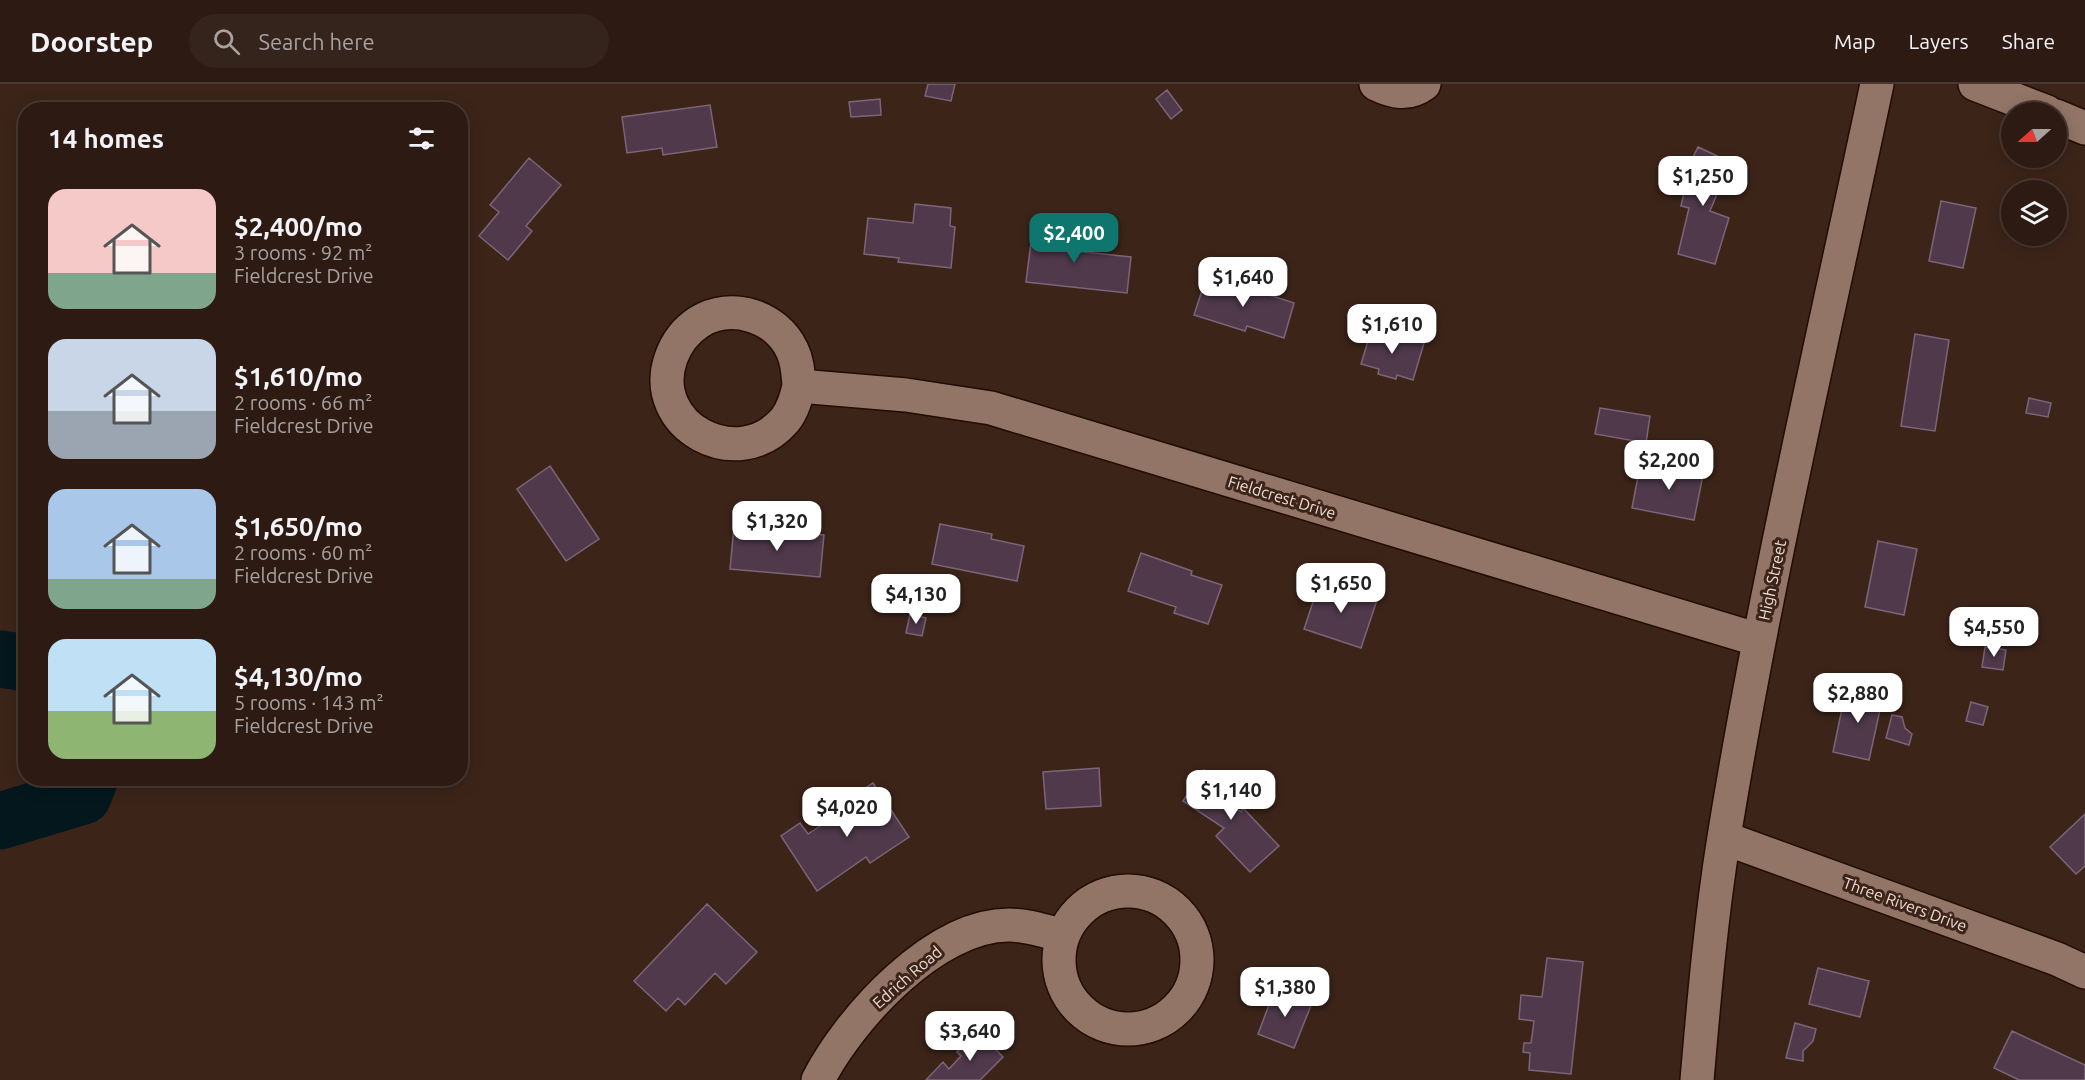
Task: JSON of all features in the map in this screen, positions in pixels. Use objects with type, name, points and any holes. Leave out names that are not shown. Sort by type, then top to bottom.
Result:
[{"type":"street","points":[[1376,84],[1394,92],[1407,92],[1424,84]]},
{"type":"street","name":"High Street","points":[[1696,1080],[1724,838],[1759,640],[1876,84]]},
{"type":"street","points":[[1975,84],[2021,102]]},
{"type":"street","points":[[2067,121],[2085,128]]},
{"type":"street","name":"Fieldcrest Drive","points":[[799,386],[906,396],[991,408],[1759,640]]},
{"type":"street","name":"Three Rivers Drive","points":[[1724,838],[2057,959],[2085,972]]},
{"type":"street","points":[[1127,890],[1160,897],[1185,919],[1193,934],[1197,950],[1194,984],[1177,1010],[1158,1023],[1136,1029],[1105,1026],[1091,1019],[1069,997],[1059,967],[1059,952],[1063,936],[1081,908],[1095,898],[1110,892],[1127,890]]},
{"type":"street","name":"Edrich Road","points":[[818,1080],[827,1062],[869,1008],[930,952],[951,940],[989,927],[1009,925],[1063,936]]},
{"type":"building","points":[[928,84],[955,84],[951,101],[925,96]]},
{"type":"building","points":[[1167,90],[1182,110],[1171,119],[1156,99]]},
{"type":"building","points":[[880,99],[881,115],[851,117],[849,102]]},
{"type":"building","points":[[710,105],[717,147],[663,155],[662,148],[627,153],[622,117]]},
{"type":"building","points":[[1698,147],[1730,162],[1710,211],[1729,218],[1715,264],[1678,254],[1689,208],[1681,206],[1686,184],[1681,182]]},
{"type":"building","points":[[529,158],[561,185],[526,226],[532,231],[508,260],[479,236],[499,212],[490,205]]},
{"type":"building","points":[[1941,201],[1976,208],[1963,268],[1929,261]]},
{"type":"building","points":[[915,204],[951,208],[950,226],[955,227],[951,268],[898,262],[899,258],[864,254],[868,218],[913,223]]},
{"type":"building","points":[[1033,226],[1070,230],[1067,250],[1131,257],[1127,293],[1026,282]]},
{"type":"building","points":[[1207,275],[1294,303],[1284,338],[1247,326],[1245,331],[1194,315]]},
{"type":"building","points":[[1372,328],[1424,343],[1413,380],[1397,375],[1396,379],[1378,374],[1379,369],[1361,364]]},
{"type":"building","points":[[1915,334],[1949,340],[1935,431],[1901,426]]},
{"type":"building","points":[[2029,398],[2051,403],[2048,417],[2026,413]]},
{"type":"building","points":[[1600,408],[1650,416],[1646,443],[1595,434]]},
{"type":"building","points":[[1660,462],[1704,470],[1694,520],[1632,508],[1639,471],[1658,475]]},
{"type":"building","points":[[550,466],[599,539],[566,561],[517,489]]},
{"type":"building","points":[[940,524],[992,534],[991,539],[1024,546],[1017,581],[932,564]]},
{"type":"building","points":[[734,527],[824,535],[820,577],[730,569]]},
{"type":"building","points":[[1878,541],[1917,549],[1904,615],[1865,607]]},
{"type":"building","points":[[1141,553],[1192,571],[1191,575],[1222,585],[1208,624],[1174,613],[1176,607],[1128,591]]},
{"type":"building","points":[[1320,581],[1377,600],[1361,648],[1304,629]]},
{"type":"building","points":[[910,614],[926,618],[922,636],[906,633]]},
{"type":"building","points":[[1985,647],[2006,650],[2003,670],[1982,667]]},
{"type":"building","points":[[1846,689],[1883,696],[1869,760],[1833,752]]},
{"type":"building","points":[[1971,702],[1988,707],[1983,725],[1966,721]]},
{"type":"building","points":[[1892,715],[1902,717],[1905,728],[1912,734],[1909,745],[1886,738]]},
{"type":"building","points":[[1099,768],[1101,806],[1046,809],[1043,772]]},
{"type":"building","points":[[1204,770],[1236,790],[1227,803],[1241,812],[1243,808],[1279,846],[1250,872],[1216,836],[1224,828],[1183,801]]},
{"type":"building","points":[[873,783],[909,837],[870,863],[866,857],[817,891],[781,836],[800,823],[808,834],[838,814],[835,809]]},
{"type":"building","points":[[2085,814],[2085,866],[2076,874],[2050,847]]},
{"type":"building","points":[[707,904],[757,952],[726,984],[715,973],[685,1005],[678,998],[666,1011],[634,981]]},
{"type":"building","points":[[1547,958],[1583,962],[1571,1074],[1529,1070],[1530,1053],[1523,1052],[1524,1043],[1531,1043],[1534,1021],[1519,1019],[1521,995],[1542,997]]},
{"type":"building","points":[[1818,968],[1869,981],[1860,1017],[1809,1004]]},
{"type":"building","points":[[1275,989],[1312,1003],[1294,1048],[1258,1034]]},
{"type":"building","points":[[1795,1023],[1816,1029],[1813,1041],[1803,1051],[1803,1061],[1786,1058]]},
{"type":"building","points":[[978,1031],[1003,1057],[980,1080],[926,1080],[943,1062],[949,1069],[961,1056],[957,1052]]},
{"type":"building","points":[[2012,1031],[2085,1065],[2085,1080],[2019,1080],[1994,1068]]},
{"type":"waterway","points":[[0,659],[18,662]]},
{"type":"waterway","points":[[0,821],[83,796],[87,786]]}]
